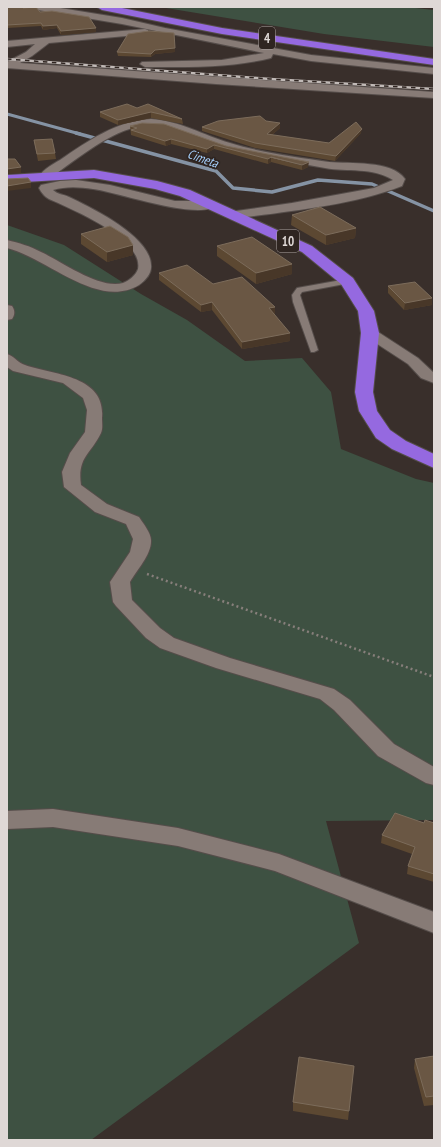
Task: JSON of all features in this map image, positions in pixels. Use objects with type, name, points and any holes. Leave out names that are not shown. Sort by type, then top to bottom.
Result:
[{"type":"highway","name":"4","points":[[102,7],[229,32],[434,62]]},
{"type":"highway","name":"4","points":[[135,7],[225,26],[434,56]]},
{"type":"highway","name":"10","points":[[7,179],[46,175],[94,174],[157,184],[185,193],[307,250],[347,281],[366,311],[370,333],[364,392],[368,411],[383,434],[399,445],[434,462]]},
{"type":"street","points":[[38,7],[122,21],[165,31],[311,58],[434,72]]},
{"type":"street","points":[[7,44],[165,31]]},
{"type":"street","points":[[10,64],[46,40]]},
{"type":"street","points":[[136,63],[211,64],[235,62],[268,56],[269,52],[261,49]]},
{"type":"street","points":[[10,64],[120,68],[434,95]]},
{"type":"street","points":[[46,175],[97,141],[133,125],[142,123],[174,125],[217,143],[257,153],[329,165],[376,170],[395,176],[399,180],[398,183],[377,191],[292,207],[234,215]]},
{"type":"street","points":[[7,244],[23,247],[88,282],[108,287],[127,286],[136,282],[143,274],[145,262],[142,253],[125,234],[63,199],[52,196],[45,188],[63,183],[88,185],[113,189],[175,205],[209,205]]},
{"type":"street","points":[[7,309],[7,316]]},
{"type":"street","points":[[370,333],[413,361],[426,375],[434,378]]},
{"type":"street","points":[[7,359],[18,368],[68,380],[90,396],[95,410],[93,432],[78,453],[70,472],[73,487],[101,508],[132,521],[142,539],[140,552],[120,582],[123,602],[153,633],[162,640],[223,663],[327,694],[342,705],[386,750],[434,777]]},
{"type":"street","points":[[7,820],[53,818],[178,837],[279,863],[434,923]]},
{"type":"lane","points":[[314,350],[297,302],[296,294],[300,290],[347,281]]},
{"type":"path","points":[[129,568],[434,678]]},
{"type":"green space","points":[[160,7],[406,7],[434,10],[434,47],[324,34]]},
{"type":"green space","points":[[7,225],[64,245],[141,294],[187,320],[245,361],[302,358],[331,392],[341,449],[416,479],[434,483],[434,820],[326,821],[359,943],[91,1140],[7,1140]]},
{"type":"building","points":[[7,7],[36,7],[40,12],[52,11],[89,17],[96,28],[61,31],[57,25],[43,26],[41,23],[7,25]]},
{"type":"building","points":[[149,31],[174,33],[175,48],[155,50],[151,54],[117,52],[128,34]]},
{"type":"building","points":[[127,104],[137,108],[148,104],[182,119],[151,112],[118,120],[100,112]]},
{"type":"building","points":[[260,116],[266,121],[280,123],[267,134],[329,143],[356,122],[362,129],[336,156],[255,143],[202,127],[218,121]]},
{"type":"building","points":[[142,123],[164,124],[226,146],[309,162],[302,165],[271,157],[268,159],[214,145],[207,149],[171,139],[165,141],[131,130],[137,128],[130,126]]},
{"type":"building","points":[[52,139],[55,153],[37,154],[34,140]]},
{"type":"building","points":[[7,159],[15,159],[21,167],[7,169]]},
{"type":"building","points":[[28,178],[31,182],[7,186],[7,179]]},
{"type":"building","points":[[320,207],[356,228],[326,235],[292,215]]},
{"type":"building","points":[[110,226],[128,237],[133,245],[107,252],[81,234]]},
{"type":"building","points":[[252,237],[292,264],[256,273],[217,246]]},
{"type":"building","points":[[187,265],[213,284],[242,277],[275,307],[269,308],[290,333],[242,342],[212,302],[201,305],[159,273]]},
{"type":"building","points":[[415,282],[432,298],[405,303],[388,286]]},
{"type":"building","points":[[395,813],[424,823],[425,820],[434,823],[434,874],[408,866],[415,847],[382,835]]},
{"type":"building","points":[[434,1056],[434,1096],[426,1097],[415,1059]]},
{"type":"building","points":[[299,1057],[354,1066],[349,1111],[293,1102]]},
{"type":"waterway","name":"Cimeta","points":[[7,114],[80,134]]},
{"type":"waterway","name":"Cimeta","points":[[76,133],[216,171],[233,188],[272,192],[318,180],[372,184],[434,211]]},
{"type":"railway","points":[[7,59],[270,79],[434,89]]}]
